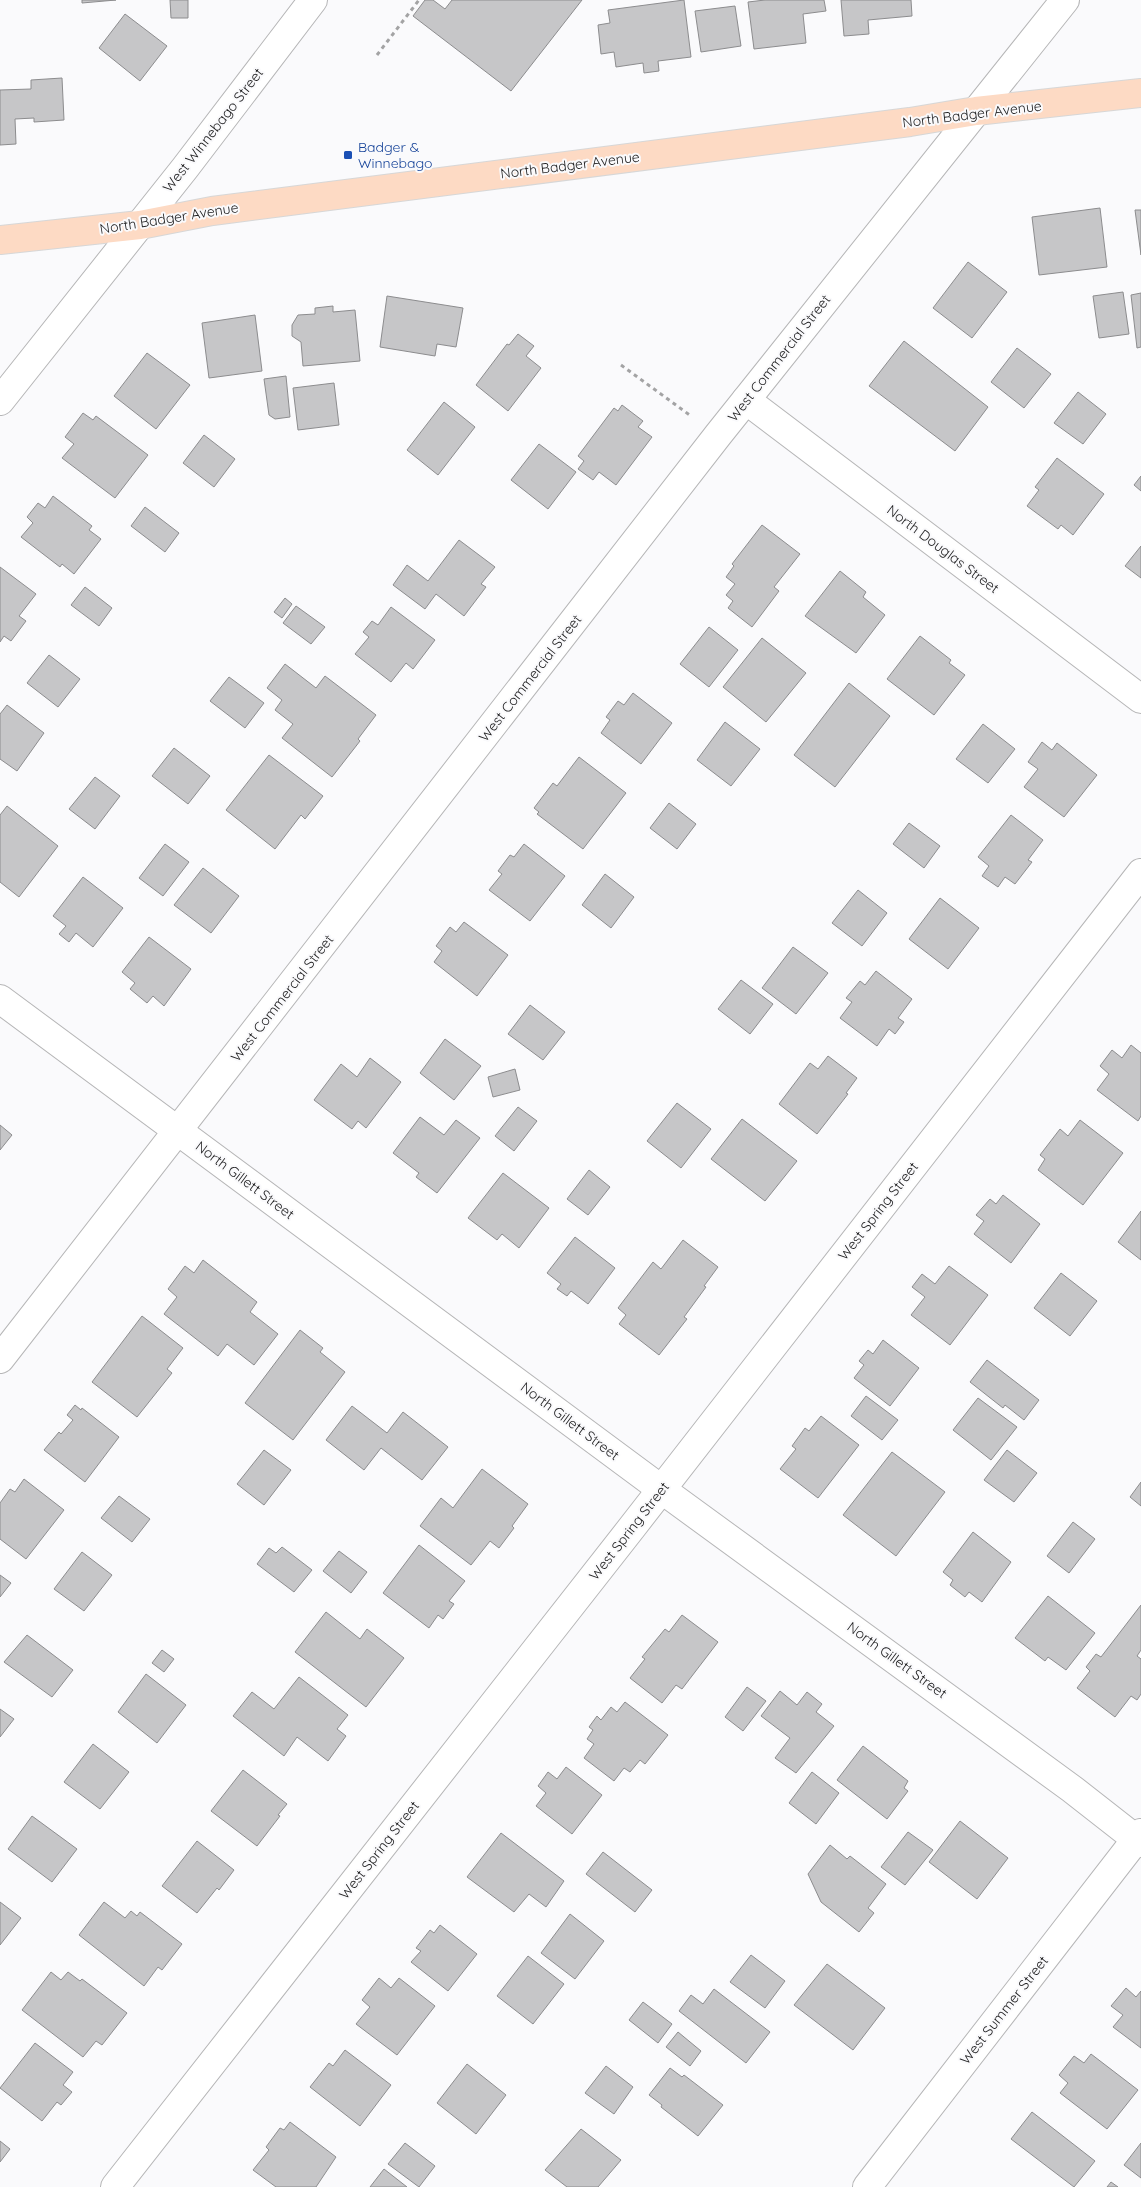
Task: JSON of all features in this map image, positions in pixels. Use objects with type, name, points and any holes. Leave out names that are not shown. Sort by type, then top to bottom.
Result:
[{"type":"main road","name":"North Badger Avenue","points":[[0,240],[140,225],[212,211],[910,122],[976,111],[1141,92]]},
{"type":"street","name":"West Winnebago Street","points":[[0,401],[140,225],[313,0]]},
{"type":"street","name":"West Commercial Street","points":[[0,1359],[746,400],[1065,0]]},
{"type":"street","name":"North Douglas Street","points":[[746,400],[1141,698]]},
{"type":"street","name":"West Spring Street","points":[[115,2187],[662,1489],[1141,873]]},
{"type":"street","name":"North Gillett Street","points":[[0,999],[180,1130],[662,1489],[1140,1838]]},
{"type":"street","name":"West Summer Street","points":[[867,2187],[1140,1838]]},
{"type":"path","points":[[378,55],[419,0]]},
{"type":"path","points":[[620,365],[698,421]]},
{"type":"building","points":[[82,0],[116,0],[82,3]]},
{"type":"building","points":[[170,0],[188,0],[188,18],[171,18]]},
{"type":"building","points":[[425,0],[433,0],[445,9],[452,0],[582,0],[511,91],[413,16]]},
{"type":"building","points":[[684,0],[691,57],[658,61],[659,71],[644,73],[643,63],[616,67],[614,52],[601,54],[598,25],[610,23],[608,10]]},
{"type":"building","points":[[765,0],[824,0],[826,11],[803,14],[806,43],[754,49],[748,2]]},
{"type":"building","points":[[841,0],[911,0],[912,16],[868,20],[869,34],[844,36]]},
{"type":"building","points":[[735,6],[741,46],[701,52],[695,11]]},
{"type":"building","points":[[125,14],[167,46],[140,81],[99,48]]},
{"type":"building","points":[[62,78],[64,120],[34,122],[34,118],[15,119],[16,144],[0,145],[0,90],[31,89],[31,80]]},
{"type":"building","points":[[1100,208],[1107,267],[1039,275],[1032,217]]},
{"type":"building","points":[[1135,210],[1141,210],[1141,255]]},
{"type":"building","points":[[968,262],[1007,292],[972,338],[933,308]]},
{"type":"building","points":[[1123,292],[1129,334],[1099,338],[1093,296]]},
{"type":"building","points":[[1141,293],[1141,347],[1137,348],[1131,295]]},
{"type":"building","points":[[387,296],[463,308],[456,347],[437,344],[435,356],[380,347]]},
{"type":"building","points":[[333,306],[333,312],[355,310],[360,361],[303,366],[301,342],[292,336],[292,325],[298,315],[315,314],[315,308]]},
{"type":"building","points":[[255,315],[262,371],[209,378],[202,323]]},
{"type":"building","points":[[518,334],[534,346],[526,356],[541,368],[508,411],[476,385],[507,344],[509,345]]},
{"type":"building","points":[[904,341],[988,407],[955,451],[869,386]]},
{"type":"building","points":[[1017,348],[1051,374],[1024,408],[991,382]]},
{"type":"building","points":[[147,353],[190,385],[156,429],[114,396]]},
{"type":"building","points":[[286,376],[290,417],[275,419],[269,415],[264,379]]},
{"type":"building","points":[[334,383],[339,425],[298,430],[293,388]]},
{"type":"building","points":[[1078,392],[1106,414],[1083,444],[1054,423]]},
{"type":"building","points":[[444,402],[475,427],[438,475],[407,450]]},
{"type":"building","points":[[622,405],[643,421],[638,427],[652,437],[616,485],[599,472],[593,480],[578,469],[584,461],[578,456],[614,408],[618,411]]},
{"type":"building","points":[[83,413],[93,420],[96,416],[148,455],[115,498],[62,458],[74,444],[65,437]]},
{"type":"building","points":[[204,435],[235,459],[214,487],[183,463]]},
{"type":"building","points":[[539,444],[576,472],[548,509],[511,480]]},
{"type":"building","points":[[1057,458],[1104,494],[1073,535],[1061,525],[1058,529],[1027,506],[1039,490],[1035,487]]},
{"type":"building","points":[[1141,476],[1141,491],[1134,485]]},
{"type":"building","points":[[53,496],[92,526],[89,530],[101,539],[74,574],[62,564],[60,567],[21,537],[33,523],[27,517],[38,503],[45,508]]},
{"type":"building","points":[[145,507],[179,533],[165,552],[131,526]]},
{"type":"building","points":[[762,525],[800,554],[774,587],[779,591],[752,627],[728,608],[733,601],[726,595],[735,584],[726,577],[734,566],[732,564]]},
{"type":"building","points":[[459,540],[495,567],[481,584],[486,587],[464,616],[436,594],[425,609],[393,585],[407,565],[428,581]]},
{"type":"building","points":[[1141,546],[1141,578],[1125,566]]},
{"type":"building","points":[[0,567],[36,594],[19,616],[26,621],[11,641],[4,636],[0,642]]},
{"type":"building","points":[[840,571],[866,592],[863,597],[885,615],[856,653],[805,616]]},
{"type":"building","points":[[85,587],[112,608],[99,626],[71,605]]},
{"type":"building","points":[[285,598],[292,604],[282,618],[274,612]]},
{"type":"building","points":[[296,606],[325,627],[311,644],[283,623]]},
{"type":"building","points":[[391,607],[435,640],[413,669],[406,663],[391,682],[355,654],[369,637],[363,632],[372,621],[378,625]]},
{"type":"building","points":[[709,627],[738,650],[709,687],[680,664]]},
{"type":"building","points":[[920,636],[951,660],[949,663],[965,675],[934,715],[887,679]]},
{"type":"building","points":[[762,638],[806,673],[766,722],[723,687]]},
{"type":"building","points":[[49,655],[80,679],[58,707],[27,683]]},
{"type":"building","points":[[285,664],[316,688],[325,676],[376,715],[358,739],[360,741],[332,777],[282,738],[293,724],[275,710],[282,700],[267,688]]},
{"type":"building","points":[[229,677],[264,703],[245,728],[210,701]]},
{"type":"building","points":[[849,683],[890,716],[835,787],[794,755]]},
{"type":"building","points":[[633,693],[672,723],[641,764],[601,733],[610,720],[606,717],[618,701],[624,705]]},
{"type":"building","points":[[7,705],[44,733],[17,771],[0,759],[0,714]]},
{"type":"building","points":[[725,722],[760,749],[731,786],[697,760]]},
{"type":"building","points":[[983,724],[1015,749],[988,783],[956,759]]},
{"type":"building","points":[[1042,742],[1052,750],[1057,743],[1097,775],[1064,817],[1024,787],[1038,769],[1028,762]]},
{"type":"building","points":[[174,748],[210,776],[188,804],[152,776]]},
{"type":"building","points":[[269,755],[323,796],[305,819],[301,815],[275,849],[226,810]]},
{"type":"building","points":[[579,757],[626,793],[583,849],[537,814],[539,812],[534,808],[553,783],[557,786]]},
{"type":"building","points":[[95,777],[120,796],[95,829],[69,809]]},
{"type":"building","points":[[669,803],[696,824],[677,849],[650,828]]},
{"type":"building","points":[[7,806],[58,846],[19,897],[0,882],[0,815]]},
{"type":"building","points":[[1011,815],[1043,840],[1028,860],[1032,862],[1015,884],[1005,877],[998,887],[982,876],[989,866],[978,857]]},
{"type":"building","points":[[909,823],[940,846],[924,868],[893,844]]},
{"type":"building","points":[[165,844],[189,862],[163,896],[139,878]]},
{"type":"building","points":[[524,844],[565,876],[530,921],[489,890],[502,874],[498,871],[510,855],[514,857]]},
{"type":"building","points":[[203,868],[239,896],[211,933],[174,905]]},
{"type":"building","points":[[605,874],[634,897],[611,928],[582,905]]},
{"type":"building","points":[[83,877],[123,908],[93,947],[76,933],[69,942],[59,934],[66,926],[53,916]]},
{"type":"building","points":[[858,890],[887,913],[862,946],[832,923]]},
{"type":"building","points":[[940,898],[979,928],[948,969],[909,939]]},
{"type":"building","points":[[464,922],[508,955],[477,996],[434,962],[442,951],[436,946],[450,927],[456,932]]},
{"type":"building","points":[[149,937],[191,969],[164,1006],[153,996],[147,1003],[130,989],[135,983],[122,972]]},
{"type":"building","points":[[793,947],[828,973],[796,1014],[762,988]]},
{"type":"building","points":[[876,971],[912,999],[898,1018],[904,1022],[895,1034],[889,1029],[877,1046],[840,1018],[852,1002],[846,998],[860,981],[865,985]]},
{"type":"building","points":[[741,980],[773,1004],[750,1034],[718,1009]]},
{"type":"building","points":[[530,1005],[565,1032],[543,1060],[508,1034]]},
{"type":"building","points":[[445,1039],[481,1066],[454,1100],[420,1073]]},
{"type":"building","points":[[1131,1045],[1141,1053],[1141,1116],[1138,1121],[1097,1090],[1109,1074],[1100,1066],[1112,1050],[1122,1058]]},
{"type":"building","points":[[828,1056],[857,1078],[846,1093],[848,1094],[817,1134],[779,1104],[810,1063],[818,1069]]},
{"type":"building","points":[[370,1058],[401,1082],[366,1128],[358,1121],[352,1129],[314,1100],[341,1064],[357,1077]]},
{"type":"building","points":[[515,1069],[520,1090],[493,1097],[488,1077]]},
{"type":"building","points":[[677,1103],[711,1129],[681,1168],[647,1141]]},
{"type":"building","points":[[518,1107],[537,1121],[514,1151],[495,1136]]},
{"type":"building","points":[[420,1117],[444,1135],[456,1120],[480,1138],[437,1193],[416,1177],[419,1173],[393,1153]]},
{"type":"building","points":[[742,1119],[797,1161],[765,1201],[711,1159]]},
{"type":"building","points":[[1080,1120],[1123,1153],[1083,1205],[1038,1170],[1045,1159],[1040,1155],[1060,1129],[1068,1136]]},
{"type":"building","points":[[0,1125],[12,1135],[0,1150]]},
{"type":"building","points":[[589,1170],[610,1187],[588,1215],[567,1199]]},
{"type":"building","points":[[503,1173],[549,1208],[519,1248],[502,1234],[497,1240],[468,1218]]},
{"type":"building","points":[[1003,1195],[1040,1224],[1011,1263],[974,1234],[984,1221],[976,1215],[990,1199],[996,1204]]},
{"type":"building","points":[[1141,1211],[1141,1260],[1118,1242]]},
{"type":"building","points":[[575,1237],[615,1268],[588,1304],[571,1291],[567,1296],[557,1289],[561,1284],[547,1273]]},
{"type":"building","points":[[683,1240],[718,1267],[684,1317],[687,1319],[659,1355],[619,1324],[626,1315],[618,1308],[653,1262],[661,1269]]},
{"type":"building","points":[[203,1260],[257,1302],[250,1312],[278,1334],[254,1365],[227,1344],[218,1356],[164,1314],[177,1297],[168,1289],[185,1266],[194,1273]]},
{"type":"building","points":[[949,1266],[988,1295],[950,1345],[911,1315],[925,1297],[912,1287],[922,1274],[935,1284]]},
{"type":"building","points":[[1061,1273],[1097,1301],[1070,1336],[1034,1308]]},
{"type":"building","points":[[142,1316],[183,1348],[167,1369],[172,1373],[137,1417],[92,1382]]},
{"type":"building","points":[[300,1330],[323,1348],[320,1352],[345,1372],[293,1440],[245,1403]]},
{"type":"building","points":[[883,1340],[919,1368],[890,1406],[854,1378],[864,1365],[859,1361],[868,1350],[873,1354]]},
{"type":"building","points":[[987,1360],[1039,1400],[1024,1420],[1005,1405],[1003,1408],[970,1382]]},
{"type":"building","points":[[866,1396],[898,1420],[882,1440],[851,1416]]},
{"type":"building","points":[[978,1398],[1017,1427],[991,1460],[953,1430]]},
{"type":"building","points":[[75,1405],[81,1410],[82,1408],[119,1437],[85,1482],[44,1450],[59,1432],[61,1434],[73,1420],[67,1415]]},
{"type":"building","points":[[352,1406],[387,1433],[403,1412],[448,1447],[422,1480],[381,1448],[364,1470],[326,1440]]},
{"type":"building","points":[[821,1416],[859,1445],[818,1498],[780,1469],[796,1449],[792,1446],[805,1428],[809,1431]]},
{"type":"building","points":[[264,1450],[291,1470],[264,1505],[237,1484]]},
{"type":"building","points":[[1007,1450],[1037,1473],[1014,1502],[984,1480]]},
{"type":"building","points":[[892,1452],[945,1492],[896,1556],[843,1515]]},
{"type":"building","points":[[482,1469],[528,1504],[512,1526],[514,1528],[499,1548],[490,1541],[471,1565],[420,1526],[441,1498],[453,1508]]},
{"type":"building","points":[[24,1479],[64,1510],[26,1559],[0,1539],[0,1503],[10,1489],[15,1492]]},
{"type":"building","points":[[1141,1482],[1141,1506],[1130,1497]]},
{"type":"building","points":[[119,1496],[150,1519],[132,1542],[101,1518]]},
{"type":"building","points":[[1073,1522],[1095,1539],[1069,1573],[1047,1556]]},
{"type":"building","points":[[973,1532],[1011,1562],[982,1602],[969,1592],[965,1597],[950,1585],[953,1580],[943,1572]]},
{"type":"building","points":[[419,1545],[465,1581],[449,1601],[454,1604],[443,1619],[438,1615],[429,1628],[383,1593]]},
{"type":"building","points":[[282,1547],[312,1570],[294,1592],[257,1564],[269,1548],[276,1553]]},
{"type":"building","points":[[339,1551],[367,1572],[351,1593],[323,1571]]},
{"type":"building","points":[[82,1552],[112,1575],[84,1611],[54,1589]]},
{"type":"building","points":[[0,1575],[11,1583],[0,1597]]},
{"type":"building","points":[[1048,1596],[1095,1633],[1066,1670],[1048,1657],[1045,1661],[1015,1638]]},
{"type":"building","points":[[1141,1605],[1141,1650],[1137,1656],[1141,1659],[1141,1694],[1137,1700],[1131,1696],[1115,1717],[1077,1688],[1090,1671],[1086,1667],[1096,1654],[1101,1657]]},
{"type":"building","points":[[326,1612],[360,1639],[367,1629],[404,1658],[366,1707],[295,1652]]},
{"type":"building","points":[[682,1615],[718,1642],[682,1689],[676,1685],[662,1703],[630,1678],[645,1659],[642,1657],[665,1629],[669,1632]]},
{"type":"building","points":[[27,1635],[73,1670],[52,1697],[4,1662]]},
{"type":"building","points":[[162,1650],[174,1659],[164,1672],[152,1663]]},
{"type":"building","points":[[146,1674],[186,1705],[157,1743],[118,1712]]},
{"type":"building","points":[[299,1677],[348,1715],[337,1729],[346,1736],[328,1761],[297,1737],[284,1756],[233,1716],[252,1692],[274,1709]]},
{"type":"building","points":[[747,1687],[766,1701],[743,1731],[725,1717]]},
{"type":"building","points":[[780,1691],[797,1705],[807,1692],[822,1704],[816,1712],[834,1726],[796,1773],[775,1758],[790,1738],[761,1716]]},
{"type":"building","points":[[625,1702],[668,1735],[645,1764],[640,1760],[630,1772],[624,1768],[614,1781],[584,1758],[594,1744],[587,1739],[593,1730],[589,1727],[597,1716],[601,1720],[611,1707],[617,1712]]},
{"type":"building","points":[[0,1709],[14,1719],[0,1737]]},
{"type":"building","points":[[93,1744],[129,1772],[100,1809],[64,1782]]},
{"type":"building","points":[[863,1746],[908,1781],[904,1788],[908,1791],[887,1819],[837,1780]]},
{"type":"building","points":[[566,1767],[602,1795],[572,1834],[536,1806],[546,1793],[538,1786],[548,1772],[557,1779]]},
{"type":"building","points":[[243,1770],[287,1804],[257,1846],[211,1811]]},
{"type":"building","points":[[812,1772],[839,1793],[816,1824],[789,1803]]},
{"type":"building","points":[[32,1816],[77,1849],[52,1882],[8,1849]]},
{"type":"building","points":[[960,1821],[1008,1858],[977,1899],[929,1862]]},
{"type":"building","points":[[908,1832],[933,1850],[905,1885],[881,1867]]},
{"type":"building","points":[[501,1833],[564,1881],[546,1907],[529,1894],[514,1912],[467,1877]]},
{"type":"building","points":[[197,1841],[234,1870],[219,1890],[217,1888],[197,1913],[162,1886]]},
{"type":"building","points":[[830,1845],[847,1859],[850,1856],[886,1884],[868,1908],[874,1913],[859,1932],[821,1902],[808,1874]]},
{"type":"building","points":[[603,1852],[652,1890],[635,1912],[586,1874]]},
{"type":"building","points":[[0,1902],[21,1918],[0,1945]]},
{"type":"building","points":[[104,1902],[125,1918],[131,1911],[137,1916],[140,1912],[182,1944],[162,1970],[158,1967],[144,1986],[79,1935]]},
{"type":"building","points":[[570,1914],[604,1941],[575,1979],[541,1953]]},
{"type":"building","points":[[440,1925],[477,1954],[448,1991],[411,1962],[421,1951],[416,1948],[430,1930],[434,1933]]},
{"type":"building","points":[[751,1955],[785,1981],[765,2008],[730,1982]]},
{"type":"building","points":[[528,1956],[564,1984],[533,2024],[497,1996]]},
{"type":"building","points":[[827,1964],[885,2008],[853,2050],[794,2005]]},
{"type":"building","points":[[51,1972],[61,1980],[68,1972],[80,1981],[82,1979],[127,2013],[102,2045],[96,2041],[83,2057],[22,2010]]},
{"type":"building","points":[[379,1978],[391,1988],[399,1978],[435,2006],[397,2055],[356,2024],[370,2007],[362,2000]]},
{"type":"building","points":[[1126,1988],[1136,1997],[1141,1991],[1141,2048],[1113,2027],[1123,2015],[1111,2006]]},
{"type":"building","points":[[714,1989],[770,2032],[746,2063],[679,2011],[691,1995],[703,2004]]},
{"type":"building","points":[[643,2002],[672,2024],[658,2043],[629,2020]]},
{"type":"building","points":[[678,2032],[701,2051],[690,2066],[666,2047]]},
{"type":"building","points":[[35,2043],[73,2072],[63,2085],[72,2092],[61,2105],[57,2102],[42,2121],[0,2088]]},
{"type":"building","points":[[345,2050],[391,2085],[360,2126],[310,2087],[329,2063],[333,2066]]},
{"type":"building","points":[[1091,2054],[1138,2090],[1107,2129],[1060,2093],[1068,2083],[1059,2075],[1074,2056],[1084,2063]]},
{"type":"building","points":[[467,2064],[506,2095],[476,2134],[437,2103]]},
{"type":"building","points":[[606,2066],[633,2087],[614,2114],[585,2093]]},
{"type":"building","points":[[670,2068],[682,2077],[684,2075],[723,2105],[698,2136],[661,2107],[662,2105],[649,2095]]},
{"type":"building","points":[[1032,2112],[1095,2161],[1074,2187],[1011,2139]]},
{"type":"building","points":[[290,2122],[336,2157],[316,2187],[276,2187],[253,2170],[269,2150],[266,2147],[280,2128],[284,2130]]},
{"type":"building","points":[[581,2129],[621,2160],[598,2187],[567,2187],[545,2170]]},
{"type":"building","points":[[0,2141],[10,2149],[0,2162]]},
{"type":"building","points":[[405,2143],[435,2166],[419,2187],[388,2164]]},
{"type":"building","points":[[1141,2143],[1141,2178],[1124,2165]]},
{"type":"building","points":[[384,2169],[407,2187],[370,2187]]},
{"type":"building","points":[[1111,2182],[1118,2187],[1107,2187]]},
{"type":"place","name":"Badger & Winnebago","points":[[348,155]]}]
